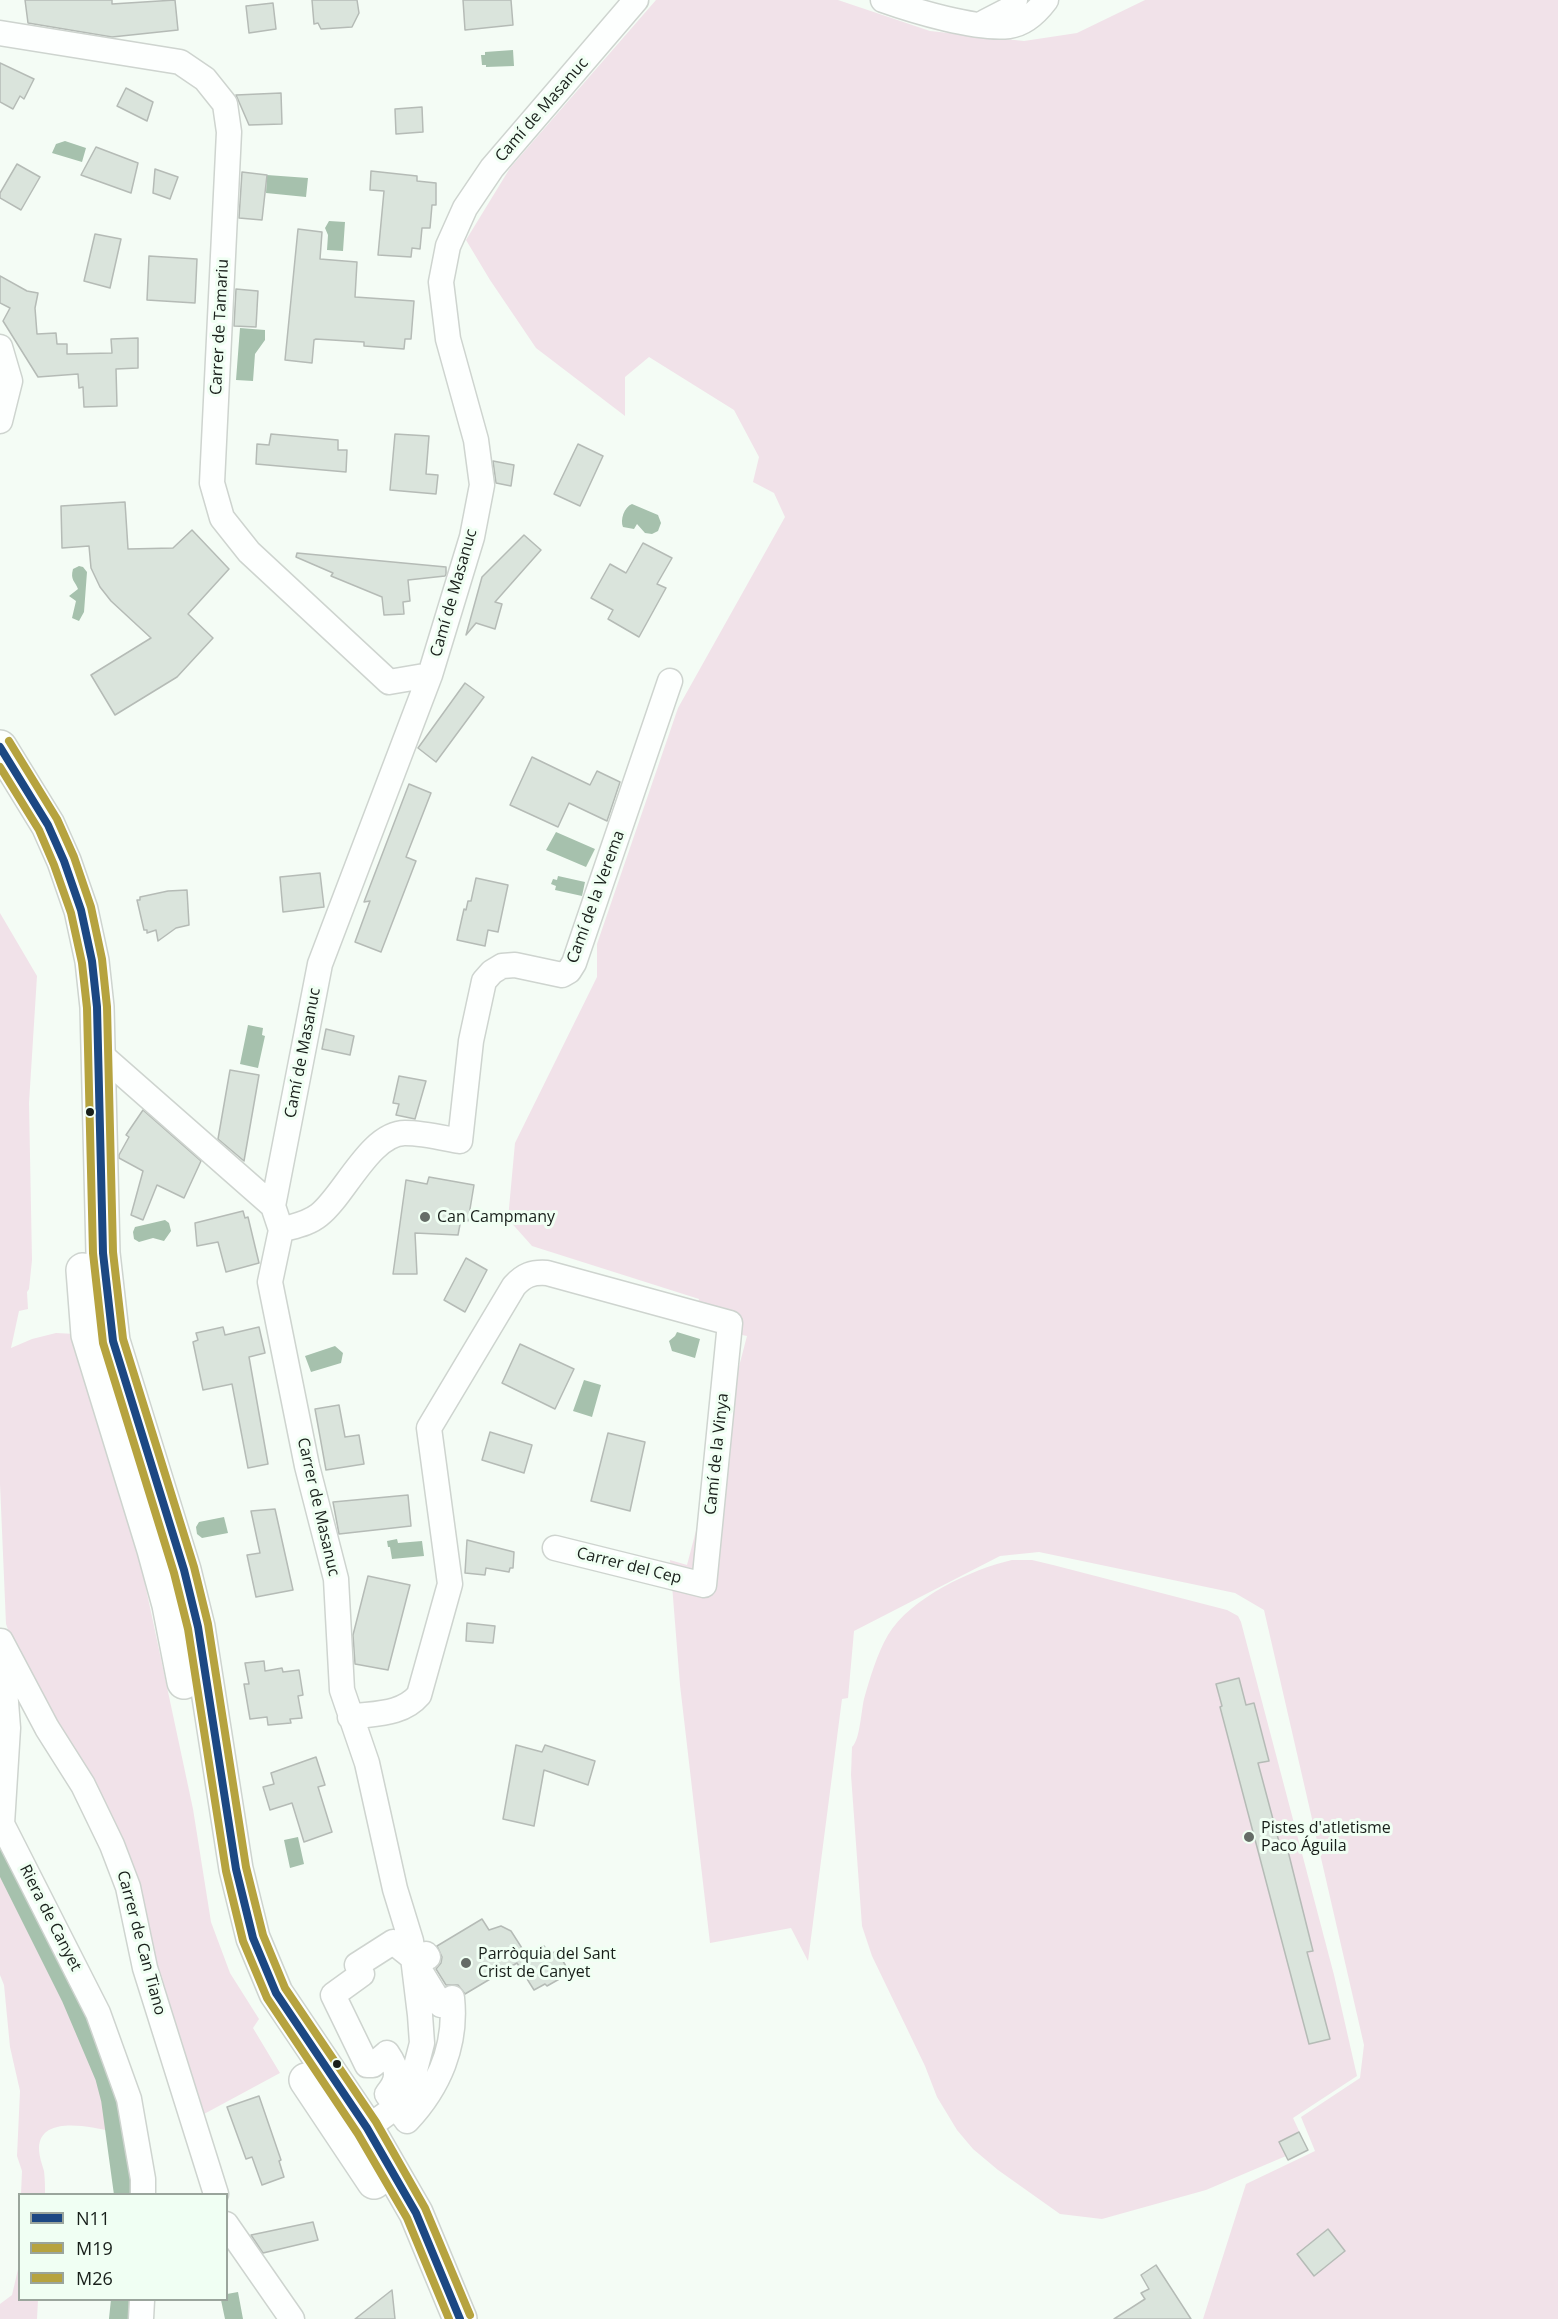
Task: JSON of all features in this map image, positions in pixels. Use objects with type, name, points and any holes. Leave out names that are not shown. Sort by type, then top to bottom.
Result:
[{"type":"street","name":"Camí de Masanuc","points":[[281,1230],[273,1206],[320,964],[430,675],[472,537],[482,485],[476,440],[448,339],[441,282],[448,246],[465,208],[492,168],[636,0]]},
{"type":"street","points":[[883,0],[980,24],[1010,26],[1035,14],[1046,0]]},
{"type":"street","points":[[980,24],[1012,8],[1015,0]]},
{"type":"street","name":"Carrer de Tamariu","points":[[0,33],[180,62],[205,79],[225,104],[229,132],[212,483],[222,518],[249,552],[389,682],[430,675]]},
{"type":"street","points":[[0,347],[10,381],[0,421]]},
{"type":"street","name":"Camí de la Verema","points":[[281,1230],[308,1222],[321,1213],[366,1158],[385,1140],[403,1133],[460,1141],[471,1041],[484,981],[502,966],[515,965],[561,975],[569,971],[574,963],[670,681]]},
{"type":"street","points":[[0,747],[48,825],[72,882],[93,961],[99,1053],[103,1253],[114,1341],[184,1570],[198,1627],[236,1869],[253,1938],[276,1993],[367,2128],[416,2213],[460,2319]]},
{"type":"street","points":[[0,778],[23,814],[45,874],[60,901],[73,946],[83,964],[88,1046],[99,1053],[273,1206]]},
{"type":"street","points":[[73,946],[71,978],[75,1015],[81,1222],[88,1335],[169,1605],[214,1859],[247,1966],[261,2000],[290,2048],[299,2069],[401,2222],[441,2319]]},
{"type":"street","name":"Carrer de Masanuc","points":[[281,1230],[270,1282],[307,1466],[336,1579],[342,1690],[367,1762],[413,1959],[422,2043],[414,2074],[394,2105],[389,2112],[367,2128]]},
{"type":"street","name":"Camí de la Vinya","points":[[351,1717],[401,1710],[419,1695],[450,1584],[429,1428],[514,1286],[529,1274],[548,1273],[730,1323],[704,1585]]},
{"type":"street","name":"Carrer del Cep","points":[[555,1548],[704,1585]]},
{"type":"street","name":"Riera de Canyet","points":[[1,1639],[8,1728],[2,1824],[98,2013],[129,2099],[143,2179],[143,2193]]},
{"type":"street","name":"Carrer de Can Tiano","points":[[1,1639],[47,1728],[83,1785],[112,1845],[128,1887],[145,1968],[216,2193]]},
{"type":"street","points":[[393,1942],[413,1959],[426,1954],[428,1957],[416,1964],[441,2005],[452,1998],[454,2018],[452,2038],[435,2082],[420,2108],[407,2121],[394,2105],[387,2094],[395,2084],[397,2069],[387,2053],[373,2065],[367,2065],[333,1995],[362,1974],[357,1965],[393,1942]]},
{"type":"street","points":[[290,2048],[305,2058],[341,2112],[367,2128]]},
{"type":"street","points":[[367,2128],[363,2142],[400,2208],[401,2222]]},
{"type":"street","points":[[228,2227],[292,2319]]},
{"type":"street","points":[[141,2319],[142,2301]]},
{"type":"shaded area","points":[[656,0],[838,0],[930,31],[1024,41],[1077,33],[1145,0],[1558,0],[1558,2319],[1203,2319],[1246,2184],[1315,2151],[1301,2117],[1360,2078],[1364,2045],[1264,1610],[1235,1593],[1039,1552],[1000,1556],[854,1631],[848,1698],[842,1699],[808,1961],[791,1928],[710,1943],[680,1685],[670,1560],[687,1565],[747,1336],[694,1325],[699,1299],[532,1246],[508,1219],[515,1143],[597,977],[597,944],[678,708],[785,517],[774,493],[753,482],[759,457],[734,410],[649,357],[625,377],[625,416],[536,348],[466,240],[510,168]]},
{"type":"shaded area","points":[[513,50],[514,66],[486,67],[482,65],[481,55],[485,55],[485,52]]},
{"type":"shaded area","points":[[65,141],[86,148],[82,162],[52,153],[56,144]]},
{"type":"shaded area","points":[[267,175],[308,178],[306,197],[266,193]]},
{"type":"shaded area","points":[[329,221],[345,222],[343,251],[327,250],[328,235],[325,228]]},
{"type":"shaded area","points":[[240,328],[265,330],[265,340],[255,354],[253,381],[236,380]]},
{"type":"shaded area","points":[[632,504],[658,515],[661,523],[658,531],[652,534],[645,533],[637,524],[634,529],[623,527],[623,514]]},
{"type":"shaded area","points":[[79,566],[87,572],[84,612],[79,621],[72,618],[76,601],[69,596],[78,589],[72,576],[73,569]]},
{"type":"shaded area","points":[[556,832],[595,849],[586,867],[546,850]]},
{"type":"shaded area","points":[[558,876],[585,882],[582,896],[555,890],[556,886],[551,884],[553,879],[557,880]]},
{"type":"shaded area","points":[[0,913],[37,976],[29,1103],[32,1260],[27,1292],[28,1309],[19,1311],[11,1348],[32,1339],[56,1333],[76,1334],[138,1551],[193,1809],[211,1922],[230,1973],[259,2019],[253,2028],[280,2073],[204,2114],[182,2055],[152,1960],[16,1652],[6,1624],[0,1484]]},
{"type":"shaded area","points":[[248,1025],[263,1028],[262,1035],[265,1036],[258,1068],[240,1064]]},
{"type":"shaded area","points":[[165,1220],[169,1223],[171,1231],[164,1241],[153,1238],[139,1242],[134,1239],[135,1227]]},
{"type":"shaded area","points":[[677,1332],[700,1339],[695,1358],[672,1351],[669,1341]]},
{"type":"shaded area","points":[[335,1346],[343,1353],[341,1363],[311,1372],[305,1356]]},
{"type":"shaded area","points":[[584,1380],[601,1385],[592,1417],[573,1411]]},
{"type":"shaded area","points":[[224,1517],[228,1533],[202,1538],[197,1534],[196,1527],[199,1522]]},
{"type":"shaded area","points":[[397,1539],[398,1543],[422,1541],[424,1556],[392,1559],[387,1541]]},
{"type":"shaded area","points":[[1012,1560],[1032,1560],[1053,1565],[1227,1610],[1238,1616],[1334,1975],[1357,2076],[1293,2118],[1308,2150],[1288,2160],[1286,2156],[1206,2190],[1102,2219],[1060,2214],[998,2170],[973,2149],[957,2130],[937,2097],[925,2066],[872,1956],[862,1926],[851,1775],[852,1747],[857,1738],[864,1699],[877,1658],[888,1635],[898,1622],[926,1597],[979,1570]]},
{"type":"shaded area","points":[[298,1837],[304,1864],[290,1868],[284,1840]]},
{"type":"shaded area","points":[[0,1857],[36,1930],[108,2101],[110,2131],[79,2126],[57,2127],[48,2131],[42,2138],[39,2151],[44,2171],[45,2193],[21,2193],[22,2171],[17,2156],[20,2091],[10,2047],[4,1985],[0,1975]]},
{"type":"shaded area","points":[[18,2269],[18,2301],[38,2301],[37,2319],[0,2319],[0,2304],[12,2295]]},
{"type":"shaded area","points":[[238,2292],[243,2319],[225,2319],[221,2301],[228,2301],[228,2294]]},
{"type":"building","points":[[25,0],[112,0],[112,4],[175,0],[178,30],[112,37],[28,23]]},
{"type":"building","points":[[312,0],[357,0],[359,13],[352,27],[321,29],[318,23],[314,24]]},
{"type":"building","points":[[463,0],[511,0],[513,25],[465,30]]},
{"type":"building","points":[[273,3],[276,29],[249,33],[246,6]]},
{"type":"building","points":[[0,63],[34,79],[24,99],[20,96],[13,109],[0,102]]},
{"type":"building","points":[[126,88],[153,102],[147,121],[117,106]]},
{"type":"building","points":[[281,93],[282,124],[249,125],[236,95]]},
{"type":"building","points":[[422,107],[423,132],[396,134],[395,109]]},
{"type":"building","points":[[96,147],[138,163],[131,193],[81,175]]},
{"type":"building","points":[[17,164],[40,177],[21,210],[0,198],[0,193]]},
{"type":"building","points":[[155,169],[178,177],[170,199],[153,193]]},
{"type":"building","points":[[371,171],[417,176],[417,181],[436,183],[436,205],[432,205],[430,228],[422,228],[420,249],[412,248],[411,257],[378,255],[384,191],[370,190]]},
{"type":"building","points":[[242,172],[267,175],[262,220],[239,218]]},
{"type":"building","points":[[298,229],[322,232],[320,259],[357,262],[355,297],[414,301],[411,339],[405,339],[404,349],[364,346],[364,342],[316,339],[314,340],[312,363],[285,360]]},
{"type":"building","points":[[95,234],[121,239],[110,288],[84,281]]},
{"type":"building","points":[[149,256],[197,259],[195,303],[147,300]]},
{"type":"building","points":[[0,276],[27,291],[38,293],[35,308],[37,334],[56,333],[57,344],[67,344],[67,354],[112,353],[111,339],[138,338],[138,368],[116,369],[117,406],[84,407],[83,387],[79,388],[78,374],[38,377],[3,321],[10,308],[0,303]]},
{"type":"building","points":[[236,289],[258,291],[256,327],[234,326]]},
{"type":"building","points":[[271,434],[338,440],[338,450],[347,450],[346,472],[256,464],[257,444],[269,445]]},
{"type":"building","points":[[395,434],[429,436],[426,474],[438,475],[436,494],[390,490]]},
{"type":"building","points":[[578,444],[603,456],[580,506],[554,494]]},
{"type":"building","points":[[493,461],[514,465],[511,486],[496,483]]},
{"type":"building","points":[[125,502],[128,549],[173,548],[192,530],[229,569],[188,614],[213,638],[177,677],[115,715],[91,675],[151,638],[111,601],[100,587],[91,568],[89,546],[62,548],[61,506]]},
{"type":"building","points":[[524,535],[541,550],[495,602],[502,604],[495,629],[476,623],[466,635],[482,577]]},
{"type":"building","points":[[643,543],[672,558],[657,584],[666,588],[639,637],[608,619],[613,610],[591,598],[610,564],[626,573]]},
{"type":"building","points":[[297,553],[446,567],[446,574],[445,576],[408,580],[410,601],[403,602],[404,614],[384,615],[382,597],[331,576],[333,573],[296,557]]},
{"type":"building","points":[[465,683],[484,697],[436,762],[418,748]]},
{"type":"building","points":[[532,757],[590,785],[597,771],[620,782],[607,821],[569,803],[558,827],[510,805]]},
{"type":"building","points":[[409,784],[431,793],[406,857],[416,861],[381,952],[355,942],[370,901],[364,902]]},
{"type":"building","points":[[320,873],[324,907],[283,912],[280,877]]},
{"type":"building","points":[[476,878],[508,885],[498,932],[488,930],[485,946],[457,940],[464,909],[466,910],[468,901],[471,901]]},
{"type":"building","points":[[187,890],[189,925],[176,928],[158,941],[156,930],[147,933],[147,930],[144,930],[137,900],[140,900],[140,897],[168,891]]},
{"type":"building","points":[[326,1029],[354,1036],[350,1055],[322,1049]]},
{"type":"building","points":[[230,1070],[259,1075],[244,1161],[218,1139]]},
{"type":"building","points":[[399,1076],[426,1081],[415,1119],[396,1115],[399,1104],[393,1103]]},
{"type":"building","points":[[143,1110],[201,1161],[184,1198],[157,1185],[143,1220],[131,1215],[143,1171],[119,1158],[119,1155],[129,1137],[126,1135]]},
{"type":"building","points":[[429,1177],[474,1185],[468,1221],[461,1219],[458,1235],[415,1233],[417,1274],[393,1274],[406,1180],[427,1184]]},
{"type":"building","points":[[243,1211],[245,1218],[248,1217],[259,1263],[226,1272],[218,1242],[197,1246],[195,1223]]},
{"type":"building","points":[[466,1258],[487,1270],[465,1312],[444,1300]]},
{"type":"building","points":[[223,1327],[225,1335],[259,1327],[265,1353],[249,1357],[268,1464],[248,1468],[232,1384],[203,1390],[193,1342],[198,1340],[196,1333]]},
{"type":"building","points":[[520,1344],[574,1369],[555,1409],[502,1383]]},
{"type":"building","points":[[339,1405],[345,1437],[359,1435],[364,1464],[326,1470],[315,1409]]},
{"type":"building","points":[[490,1432],[532,1445],[524,1473],[482,1460]]},
{"type":"building","points":[[608,1433],[645,1442],[630,1511],[591,1501]]},
{"type":"building","points":[[408,1495],[411,1526],[339,1534],[333,1502]]},
{"type":"building","points":[[275,1509],[293,1590],[256,1597],[247,1555],[260,1553],[251,1511]]},
{"type":"building","points":[[467,1540],[514,1552],[513,1568],[510,1568],[509,1572],[486,1568],[485,1575],[465,1573]]},
{"type":"building","points":[[368,1576],[410,1585],[388,1670],[355,1664],[353,1635]]},
{"type":"building","points":[[467,1623],[495,1626],[493,1643],[466,1641]]},
{"type":"building","points":[[264,1661],[265,1671],[282,1668],[283,1672],[299,1670],[303,1695],[298,1696],[302,1718],[290,1719],[291,1723],[268,1725],[267,1717],[250,1719],[244,1684],[249,1684],[245,1663]]},
{"type":"building","points":[[1239,1678],[1246,1705],[1254,1703],[1269,1761],[1258,1763],[1282,1853],[1288,1851],[1313,1951],[1307,1952],[1330,2039],[1309,2044],[1220,1707],[1222,1706],[1216,1684]]},
{"type":"building","points":[[516,1745],[542,1752],[545,1745],[595,1761],[588,1785],[544,1770],[534,1826],[503,1819]]},
{"type":"building","points":[[316,1757],[325,1785],[318,1787],[332,1832],[304,1842],[292,1803],[270,1810],[263,1787],[274,1784],[271,1773]]},
{"type":"building","name":"Parròquia del Sant Crist de Canyet","points":[[482,1919],[489,1930],[501,1926],[511,1931],[527,1956],[544,1946],[550,1954],[557,1951],[570,1973],[547,1986],[545,1984],[534,1990],[517,1963],[465,1994],[458,1985],[446,1985],[436,1969],[442,1957],[437,1946]]},
{"type":"building","points":[[259,2096],[281,2160],[279,2161],[284,2177],[262,2185],[252,2157],[246,2159],[227,2107]]},
{"type":"building","points":[[1299,2132],[1308,2150],[1288,2160],[1279,2142]]},
{"type":"building","points":[[313,2222],[318,2240],[263,2253],[251,2235]]},
{"type":"building","points":[[1328,2229],[1345,2251],[1314,2276],[1297,2254]]},
{"type":"building","points":[[1156,2265],[1191,2319],[1114,2319],[1145,2299],[1141,2293],[1149,2289],[1141,2275]]},
{"type":"building","points":[[392,2290],[395,2319],[355,2319]]},
{"type":"waterway","points":[[0,1848],[74,1996],[108,2076],[114,2099],[127,2193]]},
{"type":"waterway","points":[[122,2319],[124,2301]]},
{"type":"transit line","name":"M26","points":[[9,741],[57,819],[74,857],[91,907],[102,959],[107,1007],[113,1252],[123,1339],[194,1567],[208,1624],[246,1867],[263,1935],[285,1988],[376,2122],[425,2208],[470,2315]]},
{"type":"transit line","name":"N11","points":[[0,747],[48,825],[64,861],[81,910],[92,961],[97,1007],[103,1253],[113,1341],[184,1570],[198,1627],[236,1869],[253,1938],[276,1993],[367,2128],[416,2213],[460,2319]]},
{"type":"transit line","name":"M19","points":[[0,767],[39,830],[54,865],[71,913],[82,963],[87,1008],[93,1253],[103,1343],[174,1573],[188,1629],[226,1871],[243,1941],[267,1998],[358,2134],[407,2218],[449,2319]]},
{"type":"place","name":"Can Campmany","points":[[425,1217]]},
{"type":"place","name":"Pistes d'atletisme Paco Águila","points":[[1249,1837]]},
{"type":"place","name":"Parròquia del Sant Crist de Canyet","points":[[466,1963]]}]
